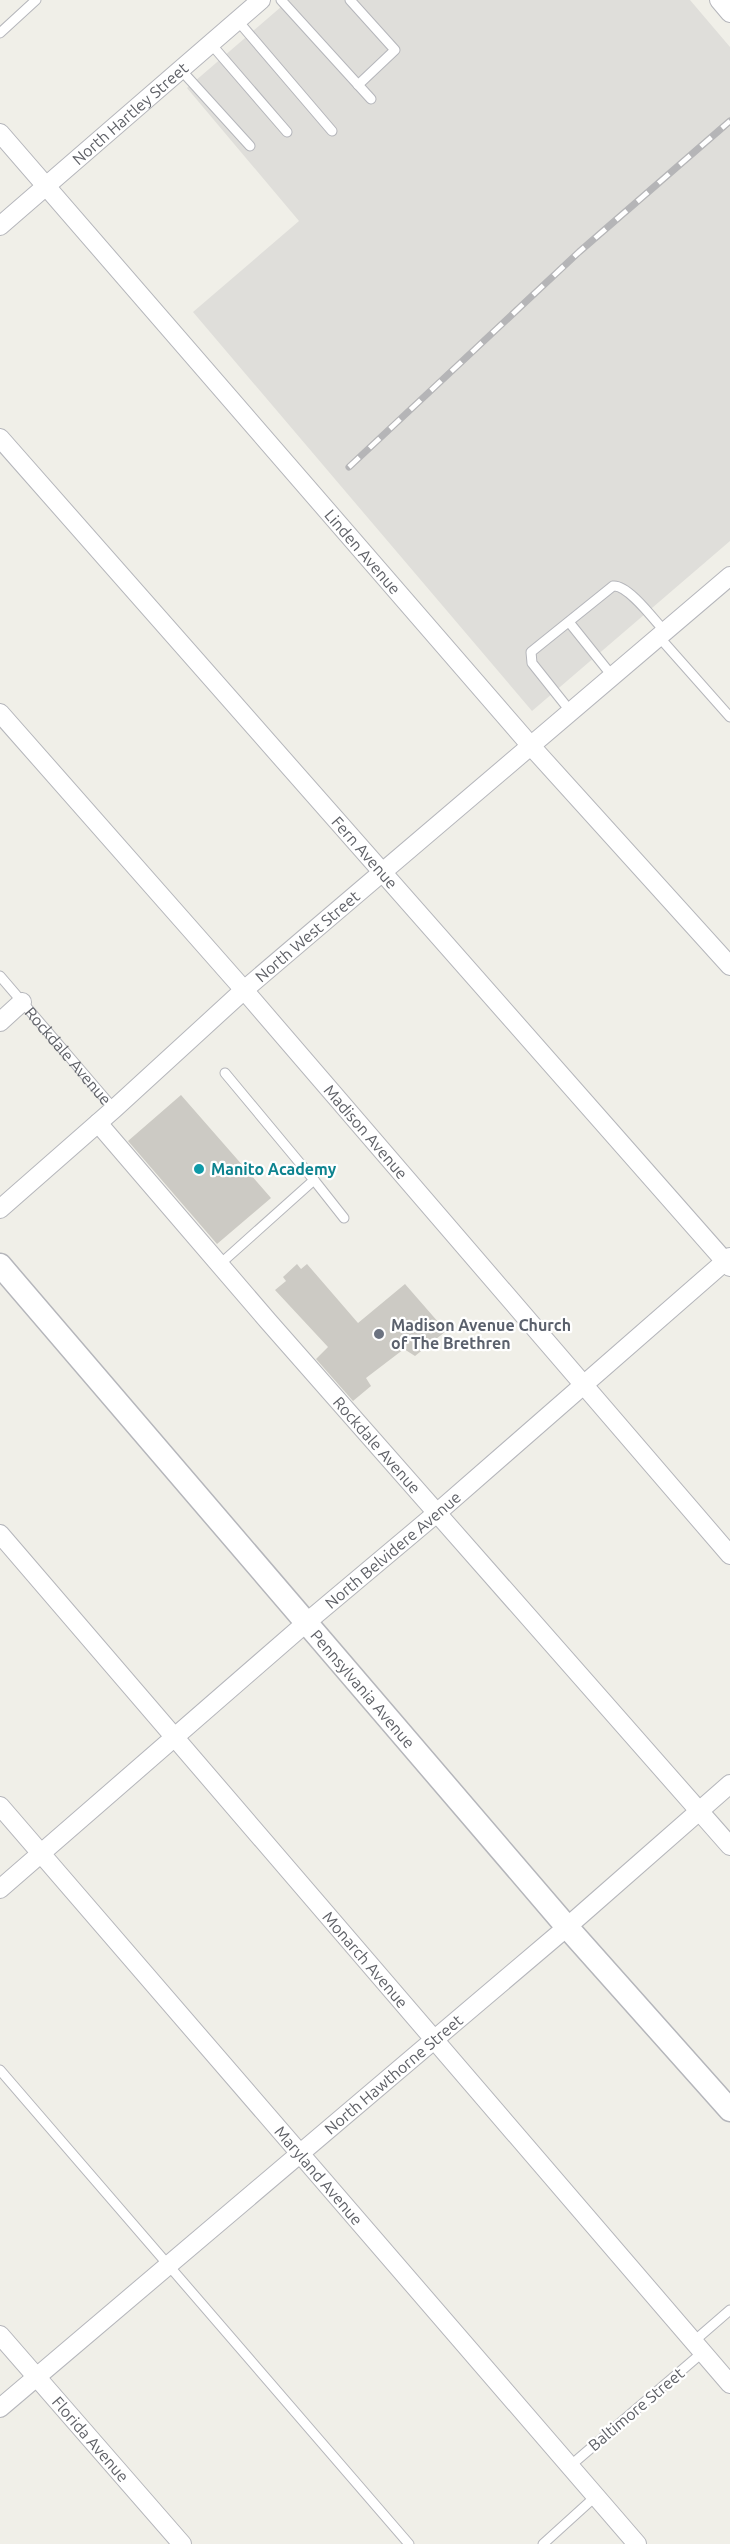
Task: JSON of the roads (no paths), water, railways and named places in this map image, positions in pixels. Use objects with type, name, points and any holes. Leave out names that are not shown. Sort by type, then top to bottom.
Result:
[{"type":"street","name":"North Hartley Street","points":[[0,226],[261,0]]},
{"type":"street","points":[[719,0],[730,13]]},
{"type":"street","name":"Linden Avenue","points":[[0,133],[531,746],[730,966]]},
{"type":"street","name":"Fern Avenue","points":[[0,438],[728,1261]]},
{"type":"street","name":"North West Street","points":[[0,1209],[244,990],[730,576]]},
{"type":"street","name":"Madison Avenue","points":[[0,713],[244,990],[730,1555]]},
{"type":"street","points":[[0,1022],[22,1002]]},
{"type":"street","name":"Rockdale Avenue","points":[[98,1123],[219,1265],[730,1846]]},
{"type":"street","name":"North Belvidere Avenue","points":[[0,1889],[728,1261]]},
{"type":"street","name":"Pennsylvania Avenue","points":[[0,1265],[308,1622],[567,1928],[730,2110]]},
{"type":"street","name":"Monarch Avenue","points":[[0,1534],[176,1737],[432,2040],[730,2384]]},
{"type":"street","name":"North Hawthorne Street","points":[[0,2408],[567,1928],[730,1784]]},
{"type":"street","name":"Maryland Avenue","points":[[0,1806],[637,2544]]},
{"type":"street","name":"Florida Avenue","points":[[0,2335],[182,2544]]},
{"type":"lane","points":[[0,33],[36,0]]},
{"type":"lane","points":[[281,0],[371,99]]},
{"type":"lane","points":[[350,0],[395,50],[358,85]]},
{"type":"lane","points":[[238,21],[332,131]]},
{"type":"lane","points":[[211,44],[287,132]]},
{"type":"lane","points":[[181,70],[250,146]]},
{"type":"lane","points":[[571,712],[530,658],[531,652],[612,586],[618,585],[627,590],[730,717]]},
{"type":"lane","points":[[568,622],[613,677]]},
{"type":"lane","name":"Rockdale Avenue","points":[[0,976],[114,1109]]},
{"type":"lane","points":[[225,1073],[344,1218]]},
{"type":"lane","points":[[219,1265],[314,1180]]},
{"type":"lane","points":[[0,2070],[409,2544]]},
{"type":"lane","name":"Baltimore Street","points":[[570,2466],[698,2347],[730,2310]]},
{"type":"lane","points":[[543,2544],[596,2496]]},
{"type":"railway","points":[[349,467],[579,252],[730,121]]},
{"type":"place","name":"Manito Academy","points":[[199,1169]]},
{"type":"place","name":"Madison Avenue Church of The Brethren","points":[[379,1334]]}]
